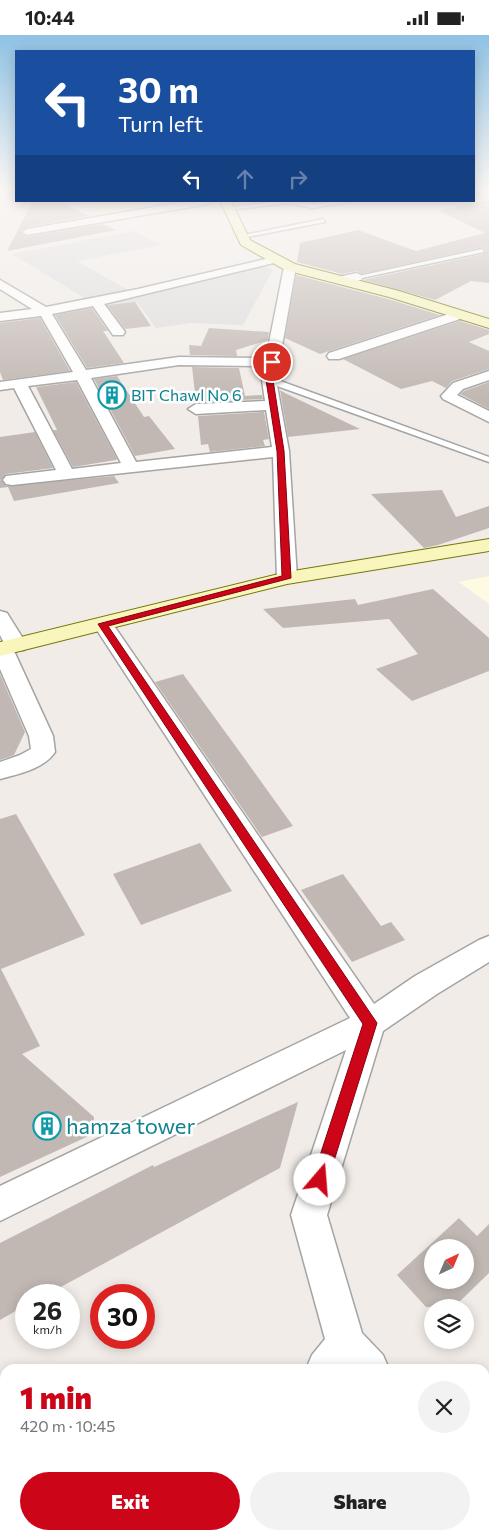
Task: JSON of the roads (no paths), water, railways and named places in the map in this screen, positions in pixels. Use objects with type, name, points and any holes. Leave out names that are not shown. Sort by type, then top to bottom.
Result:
[{"type":"main road","points":[[271,258],[290,267],[402,296],[489,324]]},
{"type":"main road","points":[[6,648],[287,578],[489,545]]},
{"type":"street","points":[[0,317],[45,312],[96,302],[274,260]]},
{"type":"street","points":[[287,578],[281,451],[269,380],[290,267]]},
{"type":"street","points":[[342,280],[357,277]]},
{"type":"street","points":[[0,284],[45,312],[82,375],[131,467]]},
{"type":"street","points":[[96,302],[118,332]]},
{"type":"street","points":[[334,356],[458,315]]},
{"type":"street","points":[[0,386],[179,361],[272,362]]},
{"type":"street","points":[[489,375],[458,386],[448,396],[489,417]]},
{"type":"street","points":[[19,383],[66,474]]},
{"type":"street","points":[[196,409],[273,405]]},
{"type":"street","points":[[12,480],[281,451]]},
{"type":"street","points":[[0,617],[6,648],[42,736],[43,752],[29,761],[0,771]]},
{"type":"street","points":[[102,624],[370,1023]]},
{"type":"street","points":[[0,1204],[370,1023],[426,985],[489,948]]},
{"type":"street","points":[[347,1361],[309,1215],[370,1023]]},
{"type":"lane","points":[[357,277],[447,258]]},
{"type":"lane","points":[[269,380],[489,460]]},
{"type":"place","name":"BIT Chawl No 6","points":[[112,395]]},
{"type":"place","name":"hamza tower","points":[[47,1126]]}]
